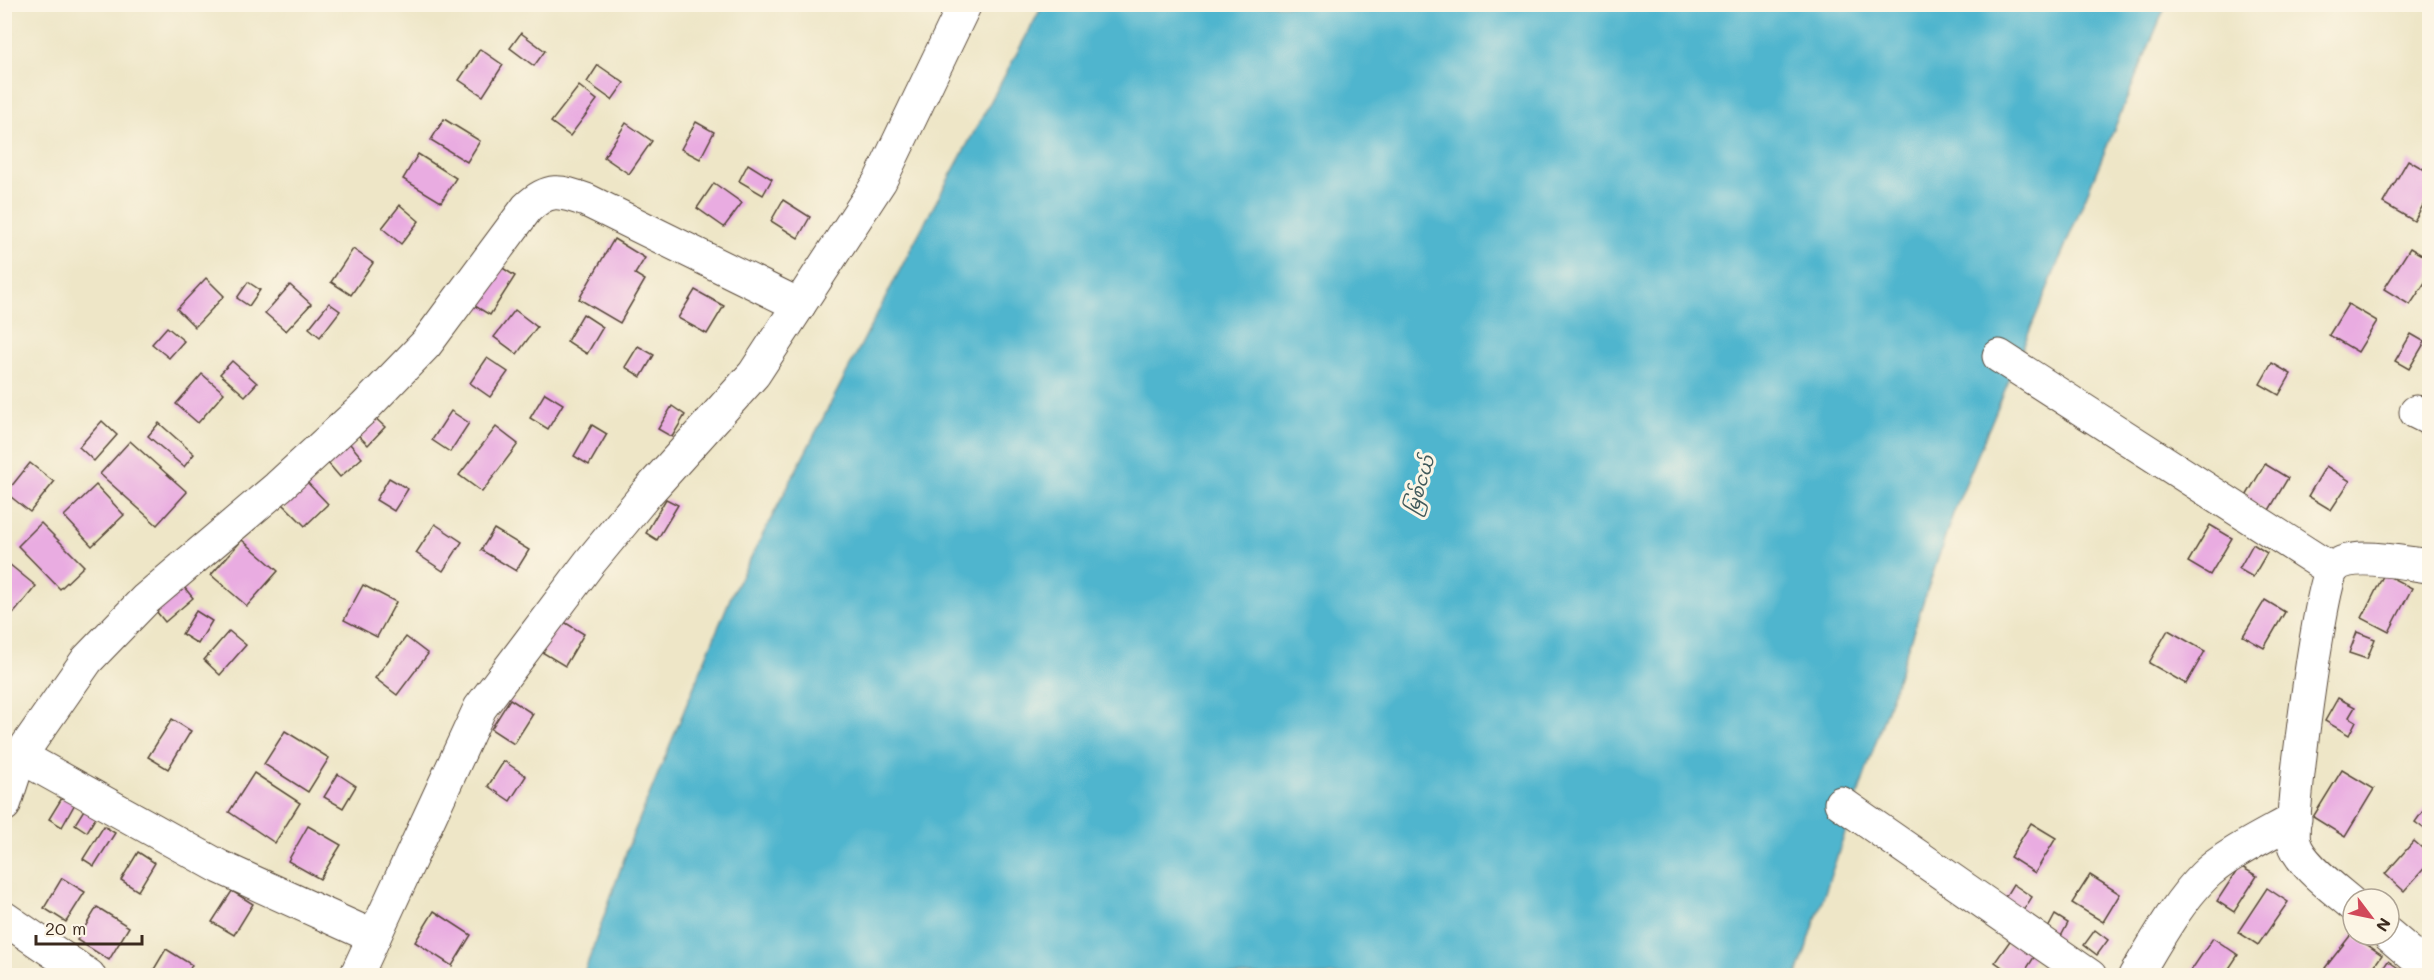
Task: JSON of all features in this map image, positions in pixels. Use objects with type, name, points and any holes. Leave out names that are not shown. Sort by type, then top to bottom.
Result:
[{"type":"street","points":[[356,975],[480,708],[625,519],[754,374],[880,181],[964,4]]},
{"type":"street","points":[[4,805],[20,756],[87,660],[147,599],[278,487],[364,408],[426,344],[527,208],[539,196],[559,191],[586,200],[799,305]]},
{"type":"street","points":[[1999,356],[2332,570]]},
{"type":"street","points":[[2341,894],[2312,869],[2294,842],[2300,763],[2318,626],[2332,570],[2345,560],[2361,558],[2430,566]]},
{"type":"street","points":[[20,756],[220,867],[374,937]]},
{"type":"street","points":[[1841,803],[2090,975]]},
{"type":"street","points":[[2135,975],[2171,918],[2205,875],[2243,849],[2295,819]]},
{"type":"street","points":[[4,918],[89,975]]},
{"type":"street","points":[[2401,945],[2430,970]]},
{"type":"water","name":"မြစ်ငယ်","points":[[1043,5],[2166,5],[1953,514],[1797,975],[583,976],[630,842],[732,594],[917,237]]},
{"type":"building","points":[[521,33],[545,51],[534,66],[510,48]]},
{"type":"building","points":[[480,49],[503,65],[483,96],[459,80]]},
{"type":"building","points":[[598,65],[624,83],[612,100],[587,82]]},
{"type":"building","points":[[579,86],[597,100],[570,136],[551,122]]},
{"type":"building","points":[[444,119],[480,141],[467,162],[431,140]]},
{"type":"building","points":[[696,122],[714,132],[700,159],[681,149]]},
{"type":"building","points":[[626,123],[652,141],[629,174],[604,157]]},
{"type":"building","points":[[418,154],[456,178],[441,202],[403,179]]},
{"type":"building","points":[[2408,160],[2430,173],[2430,193],[2414,221],[2383,203]]},
{"type":"building","points":[[748,164],[772,179],[763,195],[739,181]]},
{"type":"building","points":[[714,183],[742,203],[724,227],[697,208]]},
{"type":"building","points":[[783,200],[810,217],[798,238],[771,221]]},
{"type":"building","points":[[400,205],[419,221],[401,244],[382,228]]},
{"type":"building","points":[[614,239],[645,258],[635,274],[645,280],[620,323],[579,299]]},
{"type":"building","points":[[2410,248],[2430,260],[2430,275],[2410,305],[2384,289]]},
{"type":"building","points":[[353,249],[373,263],[351,295],[331,282]]},
{"type":"building","points":[[495,263],[515,276],[490,315],[470,303]]},
{"type":"building","points":[[206,278],[224,296],[195,327],[177,309]]},
{"type":"building","points":[[248,282],[260,290],[249,306],[237,298]]},
{"type":"building","points":[[290,285],[311,304],[286,331],[265,313]]},
{"type":"building","points":[[695,290],[724,306],[707,334],[678,318]]},
{"type":"building","points":[[329,303],[340,311],[320,337],[309,328]]},
{"type":"building","points":[[2348,304],[2377,321],[2358,352],[2329,335]]},
{"type":"building","points":[[515,310],[537,327],[517,354],[494,337]]},
{"type":"building","points":[[583,314],[603,327],[587,354],[567,341]]},
{"type":"building","points":[[167,327],[184,341],[169,358],[152,344]]},
{"type":"building","points":[[2411,334],[2425,342],[2409,369],[2395,361]]},
{"type":"building","points":[[638,346],[654,355],[641,377],[625,367]]},
{"type":"building","points":[[487,358],[508,372],[490,397],[470,383]]},
{"type":"building","points":[[232,361],[257,383],[245,396],[220,374]]},
{"type":"building","points":[[2272,363],[2291,374],[2279,395],[2260,384]]},
{"type":"building","points":[[202,374],[224,393],[198,423],[176,404]]},
{"type":"building","points":[[545,393],[563,404],[548,429],[530,418]]},
{"type":"building","points":[[672,406],[685,415],[672,437],[658,429]]},
{"type":"building","points":[[451,411],[469,423],[450,452],[432,440]]},
{"type":"building","points":[[371,414],[385,427],[368,445],[355,432]]},
{"type":"building","points":[[102,421],[117,435],[94,461],[79,447]]},
{"type":"building","points":[[159,423],[194,454],[184,467],[148,436]]},
{"type":"building","points":[[592,425],[607,434],[589,465],[574,456]]},
{"type":"building","points":[[496,427],[518,444],[482,492],[459,475]]},
{"type":"building","points":[[344,437],[362,458],[340,477],[322,456]]},
{"type":"building","points":[[130,441],[187,492],[157,525],[100,474]]},
{"type":"building","points":[[30,463],[54,482],[30,512],[6,493]]},
{"type":"building","points":[[2265,464],[2288,478],[2268,512],[2245,498]]},
{"type":"building","points":[[2326,466],[2350,481],[2331,510],[2308,496]]},
{"type":"building","points":[[389,478],[408,489],[394,511],[376,500]]},
{"type":"building","points":[[306,481],[328,504],[305,526],[283,504]]},
{"type":"building","points":[[96,485],[124,515],[92,546],[64,516]]},
{"type":"building","points":[[666,499],[678,505],[657,540],[646,533]]},
{"type":"building","points":[[41,523],[84,566],[60,589],[18,546]]},
{"type":"building","points":[[435,524],[462,542],[443,571],[416,553]]},
{"type":"building","points":[[2210,525],[2232,538],[2210,575],[2188,562]]},
{"type":"building","points":[[494,529],[529,550],[516,571],[481,550]]},
{"type":"building","points":[[242,540],[278,571],[247,606],[211,575]]},
{"type":"building","points":[[2253,544],[2267,553],[2253,577],[2239,569]]},
{"type":"building","points":[[9,564],[36,586],[14,613],[4,605],[4,569]]},
{"type":"building","points":[[2384,574],[2412,588],[2389,632],[2362,618]]},
{"type":"building","points":[[180,582],[193,598],[165,622],[152,606]]},
{"type":"building","points":[[363,585],[396,602],[377,637],[344,620]]},
{"type":"building","points":[[2265,600],[2285,612],[2264,648],[2243,636]]},
{"type":"building","points":[[196,611],[212,621],[198,644],[182,634]]},
{"type":"building","points":[[556,617],[584,634],[565,666],[537,649]]},
{"type":"building","points":[[2168,630],[2205,651],[2186,684],[2149,663]]},
{"type":"building","points":[[229,631],[246,645],[220,675],[204,660]]},
{"type":"building","points":[[2357,632],[2375,639],[2367,659],[2349,653]]},
{"type":"building","points":[[406,637],[428,654],[397,695],[375,678]]},
{"type":"building","points":[[2338,698],[2355,707],[2349,717],[2356,721],[2349,735],[2325,721]]},
{"type":"building","points":[[510,699],[533,714],[514,744],[491,729]]},
{"type":"building","points":[[172,719],[191,731],[168,769],[148,757]]},
{"type":"building","points":[[285,731],[329,758],[308,792],[264,764]]},
{"type":"building","points":[[504,761],[526,776],[510,801],[488,786]]},
{"type":"building","points":[[2342,770],[2374,789],[2345,837],[2313,817]]},
{"type":"building","points":[[254,773],[300,803],[275,843],[229,812]]},
{"type":"building","points":[[338,774],[356,786],[343,808],[324,797]]},
{"type":"building","points":[[65,793],[77,800],[62,827],[49,819]]},
{"type":"building","points":[[2428,804],[2430,805],[2429,832],[2415,822]]},
{"type":"building","points":[[87,805],[99,812],[87,832],[75,824]]},
{"type":"building","points":[[2031,823],[2056,838],[2035,873],[2010,857]]},
{"type":"building","points":[[104,826],[115,833],[94,866],[83,859]]},
{"type":"building","points":[[308,826],[341,845],[320,879],[288,861]]},
{"type":"building","points":[[2414,841],[2430,855],[2430,862],[2404,891],[2385,874]]},
{"type":"building","points":[[138,852],[155,863],[138,891],[121,880]]},
{"type":"building","points":[[2240,866],[2257,876],[2234,912],[2217,901]]},
{"type":"building","points":[[2090,875],[2120,894],[2103,922],[2072,903]]},
{"type":"building","points":[[62,878],[85,892],[66,922],[44,908]]},
{"type":"building","points":[[2013,884],[2032,897],[2018,919],[1999,907]]},
{"type":"building","points":[[2267,888],[2288,902],[2258,945],[2238,932]]},
{"type":"building","points":[[232,891],[253,904],[234,935],[212,922]]},
{"type":"building","points":[[97,907],[129,927],[109,960],[77,940]]},
{"type":"building","points":[[434,911],[471,935],[452,966],[415,942]]},
{"type":"building","points":[[2055,915],[2068,923],[2059,940],[2046,932]]},
{"type":"building","points":[[2095,930],[2108,940],[2097,955],[2084,945]]},
{"type":"building","points":[[2014,935],[2038,951],[2022,976],[2015,976],[1995,962]]},
{"type":"building","points":[[2213,938],[2238,955],[2224,976],[2195,976],[2190,972]]},
{"type":"building","points":[[2341,947],[2370,947],[2382,955],[2367,976],[2335,976],[2325,968]]},
{"type":"building","points":[[166,949],[192,965],[186,976],[150,976]]},
{"type":"building","points":[[2388,961],[2401,970],[2397,976],[2378,976]]}]
